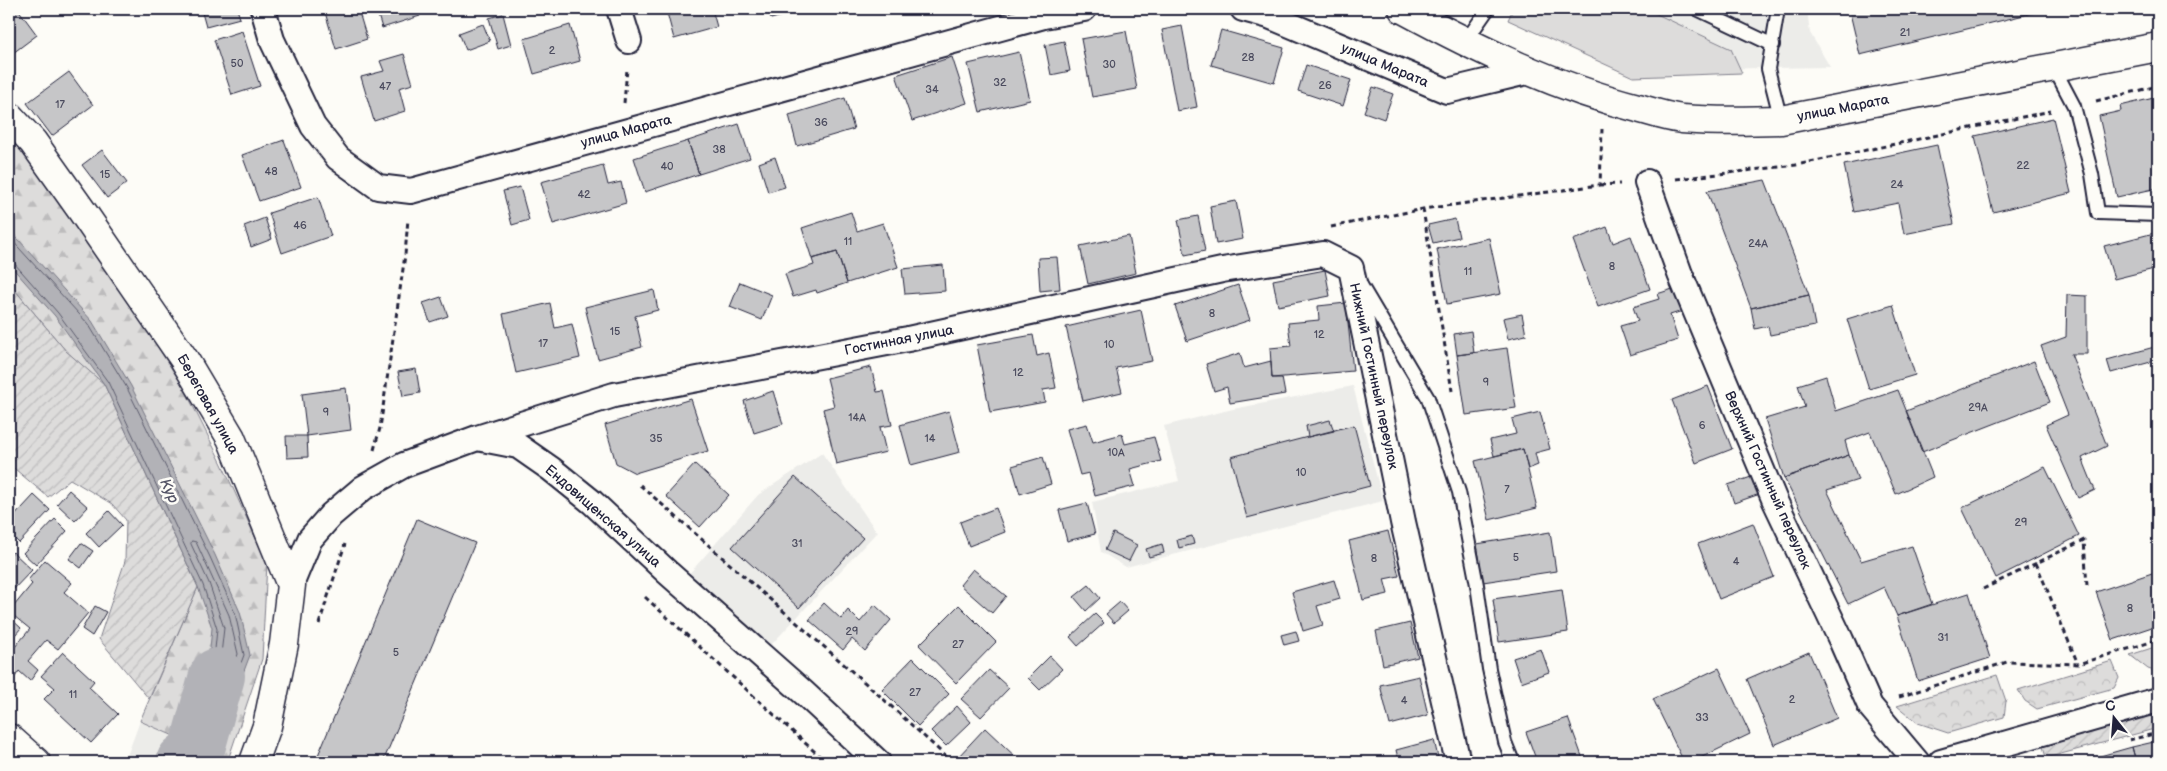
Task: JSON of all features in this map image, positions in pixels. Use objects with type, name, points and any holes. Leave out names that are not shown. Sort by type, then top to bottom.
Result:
[{"type":"main road","name":"улица Марата","points":[[1403,9],[1465,42],[1531,71],[1602,99],[1681,119],[1782,120],[2158,47]]},
{"type":"main road","name":"Береговая улица","points":[[9,116],[33,142],[131,280],[188,367],[231,438],[291,585],[284,644],[267,726],[254,762]]},
{"type":"main road","points":[[9,738],[36,762]]},
{"type":"street","name":"улица Марата","points":[[263,9],[272,40],[313,126],[338,158],[378,187],[411,191],[1044,16],[1084,9]]},
{"type":"street","points":[[619,9],[629,41]]},
{"type":"street","name":"улица Марата","points":[[1243,9],[1269,16],[1447,91],[1531,71]]},
{"type":"street","name":"Верхний Гостинный переулок","points":[[1647,182],[1680,274],[1774,501],[1842,640],[1870,706],[1917,762]]},
{"type":"street","points":[[1323,254],[1351,268]]},
{"type":"street","name":"Гостинная улица","points":[[477,438],[614,395],[908,339],[1222,270],[1323,254]]},
{"type":"street","name":"Нижний Гостинный переулок","points":[[1351,268],[1403,522],[1458,762]]},
{"type":"street","points":[[291,585],[310,539],[331,514],[363,488],[404,465],[477,438]]},
{"type":"street","name":"Ендовищенская улица","points":[[477,438],[518,446],[551,469],[592,502],[878,762]]},
{"type":"street","points":[[1941,762],[2158,700]]},
{"type":"lane","points":[[1465,42],[1488,9]]},
{"type":"lane","points":[[1697,9],[1773,45]]},
{"type":"lane","points":[[1778,9],[1768,68],[1782,120]]},
{"type":"lane","points":[[2054,68],[2074,106],[2092,174],[2098,213],[2158,215]]},
{"type":"lane","name":"Нижний Гостинный переулок","points":[[1351,268],[1428,398],[1459,492],[1477,585],[1489,669],[1505,742],[1513,762]]},
{"type":"path","points":[[622,132],[629,41]]},
{"type":"path","points":[[1323,254],[1324,228],[1423,209],[1600,185],[1647,182],[1796,166],[2158,86]]},
{"type":"path","points":[[1600,185],[1602,99]]},
{"type":"path","points":[[363,488],[380,428],[405,255],[411,191]]},
{"type":"path","points":[[1423,209],[1452,396]]},
{"type":"path","points":[[640,485],[880,696],[952,762]]},
{"type":"path","points":[[317,630],[347,536]]},
{"type":"path","points":[[1983,589],[2084,540],[2087,586]]},
{"type":"path","points":[[2036,563],[2078,664]]},
{"type":"path","points":[[645,597],[826,762]]},
{"type":"path","points":[[1870,706],[2007,662],[2078,664],[2158,640]]},
{"type":"shaded area","points":[[1501,9],[1807,9],[1810,33],[1830,67],[1635,70]]},
{"type":"shaded area","points":[[1353,386],[1383,501],[1126,567],[1101,552],[1092,502],[1179,481],[1164,426],[1233,409]]},
{"type":"shaded area","points":[[822,453],[877,532],[770,646],[689,574],[758,495]]},
{"type":"shaded area","points":[[140,721],[228,760],[227,762],[122,762],[127,756]]},
{"type":"green space","points":[[1513,9],[1646,9],[1731,49],[1742,73],[1633,77],[1508,20]]},
{"type":"green space","points":[[9,136],[48,185],[103,262],[184,388],[222,464],[267,563],[262,659],[228,760],[140,721],[198,587],[104,385],[66,351],[9,283]]},
{"type":"green space","points":[[9,283],[66,351],[104,384],[198,587],[149,699],[99,639],[125,561],[126,520],[112,504],[70,479],[48,497],[9,464]]},
{"type":"green space","points":[[2158,646],[2158,672],[2148,669],[2130,655]]},
{"type":"green space","points":[[2112,661],[2119,678],[2114,688],[2037,709],[2025,701],[2018,690]]},
{"type":"green space","points":[[1997,675],[2006,701],[2004,717],[1948,733],[1918,723],[1897,706]]},
{"type":"green space","points":[[2158,711],[2158,728],[2046,758],[2042,742]]},
{"type":"water","points":[[9,229],[92,321],[131,386],[215,555],[240,612],[250,655],[213,753],[196,752],[183,740],[208,668],[212,628],[198,587],[104,384],[55,316],[9,264]]},
{"type":"building","points":[[9,9],[18,9],[37,35],[9,56]]},
{"type":"building","points":[[201,9],[237,9],[240,18],[206,27]]},
{"type":"building","points":[[324,9],[358,9],[367,39],[336,49]]},
{"type":"building","points":[[376,9],[417,9],[420,16],[382,28]]},
{"type":"building","points":[[666,9],[712,9],[717,27],[674,39]]},
{"type":"building","points":[[768,9],[808,9],[771,19]]},
{"type":"building","points":[[1849,9],[2049,9],[1860,55]]},
{"type":"building","points":[[503,14],[511,45],[498,49],[489,18]]},
{"type":"building","points":[[483,24],[490,41],[466,50],[459,33]]},
{"type":"building","points":[[570,25],[580,61],[534,74],[524,39]]},
{"type":"building","points":[[1182,26],[1197,107],[1177,111],[1162,30]]},
{"type":"building","points":[[1221,30],[1284,48],[1274,83],[1211,65]]},
{"type":"building","points":[[242,31],[260,86],[232,95],[214,40]]},
{"type":"building","points":[[1126,31],[1137,89],[1092,97],[1081,39]]},
{"type":"building","points":[[1064,41],[1070,71],[1051,75],[1045,45]]},
{"type":"building","points":[[1019,52],[1030,100],[980,112],[968,64]]},
{"type":"building","points":[[404,54],[413,84],[399,88],[405,111],[374,121],[361,77],[384,71],[380,61]]},
{"type":"building","points":[[952,57],[967,103],[912,121],[896,75]]},
{"type":"building","points":[[1306,65],[1351,80],[1343,106],[1298,91]]},
{"type":"building","points":[[69,72],[93,105],[52,136],[27,103]]},
{"type":"building","points":[[1373,87],[1393,94],[1384,119],[1364,112]]},
{"type":"building","points":[[2158,97],[2158,188],[2117,197],[2099,116],[2121,111],[2120,106]]},
{"type":"building","points":[[845,98],[854,129],[797,146],[789,115]]},
{"type":"building","points":[[2053,118],[2071,193],[1993,212],[1975,136]]},
{"type":"building","points":[[739,124],[750,158],[699,174],[688,141]]},
{"type":"building","points":[[284,140],[301,187],[259,201],[242,155]]},
{"type":"building","points":[[688,141],[699,174],[645,192],[634,158]]},
{"type":"building","points":[[1937,145],[1954,224],[1904,234],[1898,203],[1854,212],[1844,165]]},
{"type":"building","points":[[102,150],[127,183],[107,198],[82,165]]},
{"type":"building","points":[[775,157],[785,187],[768,192],[759,163]]},
{"type":"building","points":[[603,165],[608,185],[621,182],[626,203],[553,224],[541,182]]},
{"type":"building","points":[[1765,180],[1809,295],[1751,308],[1707,191]]},
{"type":"building","points":[[520,187],[529,220],[512,225],[503,191]]},
{"type":"building","points":[[318,197],[331,236],[282,253],[269,213]]},
{"type":"building","points":[[1236,201],[1243,239],[1216,244],[1210,206]]},
{"type":"building","points":[[851,212],[857,231],[883,223],[898,267],[847,283],[837,252],[812,259],[802,228]]},
{"type":"building","points":[[1198,216],[1205,251],[1185,255],[1178,220]]},
{"type":"building","points":[[265,218],[272,239],[251,247],[244,226]]},
{"type":"building","points":[[1455,219],[1459,237],[1433,243],[1428,225]]},
{"type":"building","points":[[1607,227],[1613,243],[1631,236],[1650,289],[1598,307],[1573,240]]},
{"type":"building","points":[[2158,232],[2158,268],[2114,279],[2104,246]]},
{"type":"building","points":[[1129,236],[1136,273],[1088,284],[1080,246]]},
{"type":"building","points":[[1489,238],[1501,294],[1447,304],[1437,249]]},
{"type":"building","points":[[837,252],[847,283],[817,293],[816,290],[793,297],[785,274],[814,265],[812,259]]},
{"type":"building","points":[[1057,257],[1060,289],[1040,291],[1038,258]]},
{"type":"building","points":[[943,265],[945,291],[905,294],[902,269]]},
{"type":"building","points":[[1325,270],[1330,296],[1278,306],[1273,280]]},
{"type":"building","points":[[740,282],[772,295],[762,320],[730,307]]},
{"type":"building","points":[[1238,285],[1250,320],[1187,341],[1175,306]]},
{"type":"building","points":[[1682,286],[1689,309],[1670,315],[1678,340],[1630,355],[1620,326],[1638,321],[1633,307],[1659,299],[1657,294]]},
{"type":"building","points":[[654,290],[658,310],[635,316],[642,347],[598,359],[585,307]]},
{"type":"building","points":[[1809,295],[1815,326],[1770,335],[1768,326],[1755,329],[1751,308]]},
{"type":"building","points":[[2067,295],[2087,296],[2087,354],[2071,354],[2107,446],[2082,458],[2095,490],[2078,498],[2046,425],[2068,415],[2041,346],[2066,337]]},
{"type":"building","points":[[441,297],[448,316],[430,322],[423,303]]},
{"type":"building","points":[[550,303],[555,328],[572,324],[580,358],[516,373],[503,314]]},
{"type":"building","points":[[1346,303],[1353,371],[1272,378],[1270,348],[1291,346],[1288,323],[1319,320],[1318,306]]},
{"type":"building","points":[[1893,305],[1915,375],[1869,389],[1847,319]]},
{"type":"building","points":[[1141,310],[1152,361],[1116,368],[1122,392],[1083,401],[1066,327]]},
{"type":"building","points":[[1522,314],[1526,335],[1508,339],[1503,318]]},
{"type":"building","points":[[1471,331],[1474,353],[1457,355],[1454,334]]},
{"type":"building","points":[[1033,335],[1037,356],[1049,353],[1056,388],[1043,390],[1045,402],[990,412],[977,345]]},
{"type":"building","points":[[2158,346],[2158,360],[2111,373],[2107,360]]},
{"type":"building","points":[[1507,348],[1516,408],[1466,415],[1457,355]]},
{"type":"building","points":[[1240,353],[1244,368],[1271,361],[1272,378],[1282,378],[1285,394],[1230,403],[1227,387],[1214,391],[1206,364]]},
{"type":"building","points":[[2034,361],[2050,402],[1922,452],[1906,411]]},
{"type":"building","points":[[871,367],[877,392],[884,391],[892,425],[880,427],[886,452],[836,464],[823,409],[834,406],[827,378]]},
{"type":"building","points":[[416,369],[420,393],[403,396],[398,372]]},
{"type":"building","points":[[1826,376],[1836,411],[1898,390],[1933,477],[1896,494],[1870,432],[1845,441],[1849,455],[1784,478],[1765,419],[1805,407],[1798,385]]},
{"type":"building","points":[[1708,386],[1732,449],[1696,463],[1672,400]]},
{"type":"building","points":[[346,388],[351,430],[307,436],[302,394]]},
{"type":"building","points":[[773,391],[783,424],[754,433],[744,401]]},
{"type":"building","points":[[691,399],[708,451],[635,473],[616,463],[605,425]]},
{"type":"building","points":[[949,411],[960,452],[911,465],[900,425]]},
{"type":"building","points":[[1540,412],[1550,449],[1535,453],[1538,465],[1528,469],[1523,449],[1494,456],[1490,440],[1516,434],[1512,419]]},
{"type":"building","points":[[1330,420],[1334,431],[1308,437],[1306,426]]},
{"type":"building","points":[[1087,424],[1093,442],[1122,434],[1125,444],[1154,437],[1161,461],[1130,469],[1135,486],[1095,496],[1089,473],[1080,475],[1067,429]]},
{"type":"building","points":[[1354,425],[1370,486],[1247,518],[1231,457]]},
{"type":"building","points":[[286,436],[307,436],[308,457],[287,458]]},
{"type":"building","points":[[1523,449],[1537,508],[1489,520],[1475,461]]},
{"type":"building","points":[[1849,455],[1858,480],[1827,490],[1861,561],[1912,546],[1932,604],[1897,616],[1884,587],[1848,604],[1784,478]]},
{"type":"building","points":[[1043,457],[1051,484],[1020,494],[1012,466]]},
{"type":"building","points":[[695,464],[729,495],[700,527],[666,496]]},
{"type":"building","points":[[2045,467],[2079,536],[1996,578],[1962,508]]},
{"type":"building","points":[[1754,476],[1760,494],[1734,503],[1728,485]]},
{"type":"building","points":[[795,477],[863,538],[799,608],[732,547]]},
{"type":"building","points":[[69,490],[88,507],[75,521],[57,504]]},
{"type":"building","points":[[34,495],[50,510],[19,543],[9,533],[9,522]]},
{"type":"building","points":[[1087,503],[1095,534],[1067,541],[1059,510]]},
{"type":"building","points":[[996,508],[1005,532],[969,546],[960,522]]},
{"type":"building","points":[[109,511],[122,525],[99,547],[86,533]]},
{"type":"building","points":[[55,519],[67,531],[36,565],[23,553]]},
{"type":"building","points":[[417,519],[475,543],[383,762],[321,762],[316,760]]},
{"type":"building","points":[[1753,523],[1774,577],[1719,599],[1698,544]]},
{"type":"building","points":[[1388,531],[1399,576],[1384,579],[1388,594],[1363,600],[1349,541]]},
{"type":"building","points":[[1550,532],[1556,571],[1483,582],[1477,544]]},
{"type":"building","points":[[1113,533],[1137,545],[1129,561],[1105,550]]},
{"type":"building","points":[[1192,536],[1194,544],[1179,548],[1177,540]]},
{"type":"building","points":[[81,543],[93,551],[81,568],[69,559]]},
{"type":"building","points":[[1162,544],[1164,553],[1149,557],[1146,549]]},
{"type":"building","points":[[13,552],[32,570],[10,593],[9,556]]},
{"type":"building","points":[[45,560],[72,583],[64,592],[88,613],[58,649],[46,640],[28,661],[38,670],[30,681],[19,671],[15,677],[9,672],[9,654],[30,629],[9,612],[32,584],[28,580]]},
{"type":"building","points":[[973,569],[1006,596],[992,613],[960,585]]},
{"type":"building","points":[[2158,571],[2158,625],[2113,640],[2096,592]]},
{"type":"building","points":[[1334,580],[1340,599],[1317,606],[1323,625],[1303,631],[1292,592]]},
{"type":"building","points":[[1089,585],[1100,598],[1086,611],[1074,597]]},
{"type":"building","points":[[1562,589],[1568,632],[1499,642],[1493,599]]},
{"type":"building","points":[[1969,593],[1990,658],[1918,681],[1897,616]]},
{"type":"building","points":[[1120,602],[1128,611],[1114,623],[1106,614]]},
{"type":"building","points":[[824,603],[841,619],[848,610],[860,622],[875,605],[891,620],[865,651],[852,639],[843,650],[809,620]]},
{"type":"building","points":[[959,605],[996,642],[956,683],[919,645]]},
{"type":"building","points":[[95,606],[106,612],[92,636],[82,629]]},
{"type":"building","points":[[1095,614],[1104,623],[1078,646],[1070,637]]},
{"type":"building","points":[[9,617],[21,628],[9,642]]},
{"type":"building","points":[[1410,623],[1418,657],[1383,665],[1376,631]]},
{"type":"building","points":[[1296,631],[1299,641],[1284,645],[1281,635]]},
{"type":"building","points":[[1541,649],[1549,672],[1521,682],[1513,658]]},
{"type":"building","points":[[63,652],[94,681],[89,687],[118,714],[91,743],[44,699],[55,688],[41,676]]},
{"type":"building","points":[[1809,652],[1837,718],[1774,745],[1747,679]]},
{"type":"building","points":[[1050,656],[1062,669],[1040,690],[1028,678]]},
{"type":"building","points":[[913,658],[949,694],[918,726],[882,690]]},
{"type":"building","points":[[1719,668],[1750,734],[1692,762],[1684,762],[1653,699]]},
{"type":"building","points":[[989,670],[1009,688],[981,717],[961,699]]},
{"type":"building","points":[[1419,676],[1428,715],[1390,725],[1380,685]]},
{"type":"building","points":[[957,706],[971,722],[946,746],[931,731]]},
{"type":"building","points":[[1568,718],[1584,762],[1537,762],[1526,732]]},
{"type":"building","points":[[985,728],[1021,762],[961,762],[957,758]]},
{"type":"building","points":[[1434,740],[1439,762],[1399,762],[1396,750]]},
{"type":"building","points":[[2158,741],[2158,762],[2136,762],[2132,747]]},
{"type":"building","points":[[2132,747],[2136,762],[2079,762]]},
{"type":"waterway","name":"Кур","points":[[184,762],[196,752],[217,676]]}]
